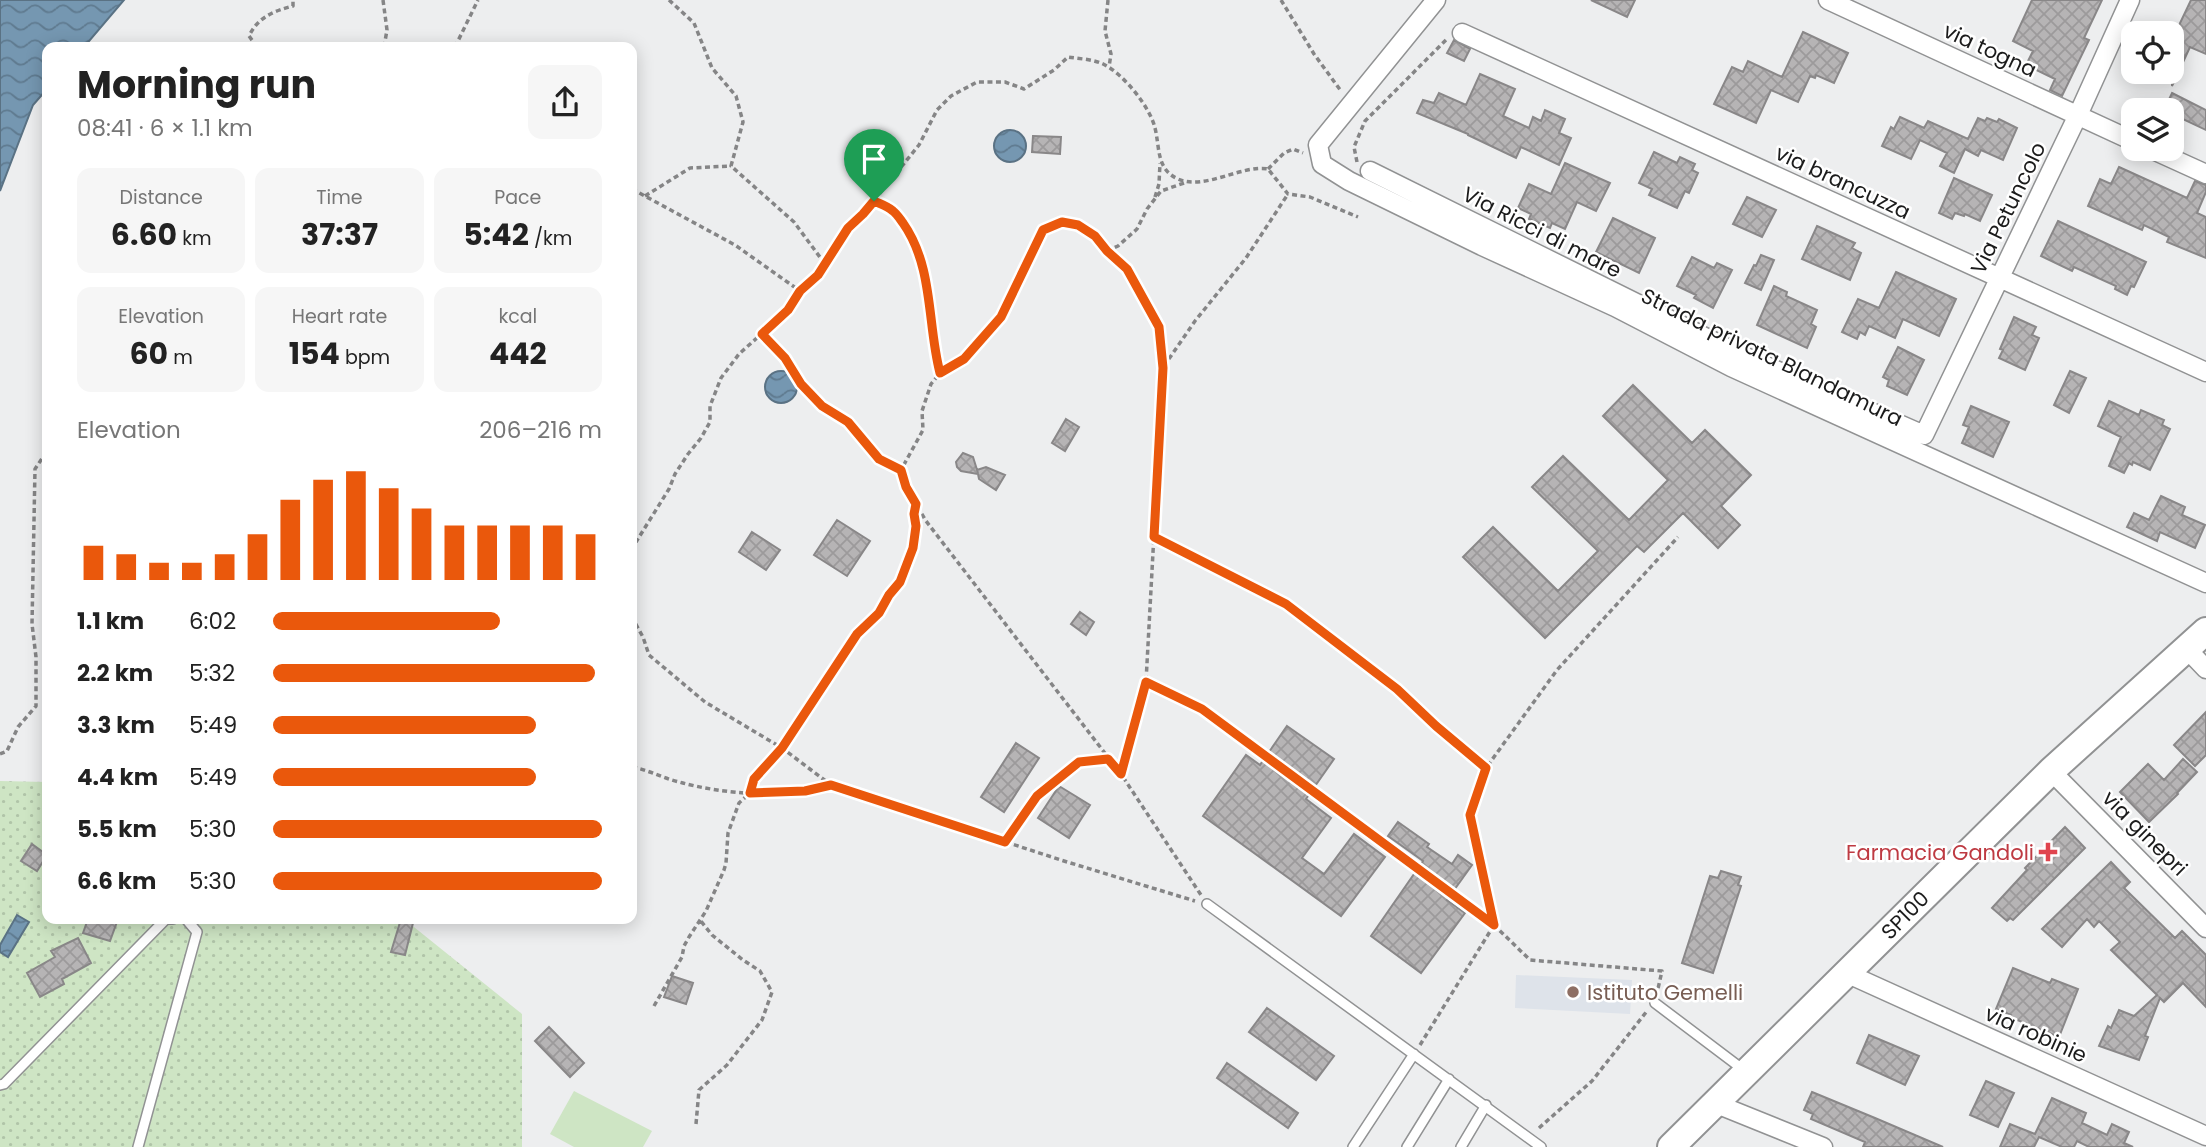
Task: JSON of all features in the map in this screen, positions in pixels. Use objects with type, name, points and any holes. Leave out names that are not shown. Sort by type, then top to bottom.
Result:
[{"type":"main road","name":"SP100","points":[[1671,1147],[2051,771],[2206,632]]},
{"type":"street","points":[[1322,164],[1318,145],[1436,0]]},
{"type":"street","name":"via togna","points":[[1828,0],[2121,135]]},
{"type":"street","name":"Via Petuncolo","points":[[1735,361],[1924,435],[2078,115],[2130,0]]},
{"type":"street","name":"via brancuzza","points":[[1462,33],[2206,372]]},
{"type":"street","points":[[2177,161],[2206,174]]},
{"type":"street","name":"Strada privata Blandamura","points":[[1322,164],[1349,181],[1482,247],[1618,302],[1735,361],[2206,583]]},
{"type":"street","name":"Via Ricci di mare","points":[[1370,171],[1618,302]]},
{"type":"street","points":[[2186,648],[2206,669]]},
{"type":"street","name":"via ginepri","points":[[2051,771],[2206,928]]},
{"type":"street","name":"via robinie","points":[[1846,973],[2206,1136]]},
{"type":"street","points":[[1714,1103],[1823,1147]]},
{"type":"lane","points":[[1207,904],[1541,1147]]},
{"type":"lane","points":[[0,1086],[161,924]]},
{"type":"lane","points":[[138,1147],[197,932],[190,924]]},
{"type":"lane","points":[[1655,1003],[1746,1072]]},
{"type":"lane","points":[[1353,1147],[1414,1054]]},
{"type":"lane","points":[[1407,1147],[1449,1079]]},
{"type":"lane","points":[[1461,1147],[1486,1105]]},
{"type":"path","points":[[253,42],[248,36],[254,24],[276,11],[293,6],[293,0]]},
{"type":"path","points":[[383,0],[387,30],[385,42]]},
{"type":"path","points":[[457,42],[478,0]]},
{"type":"path","points":[[669,0],[694,23],[712,68],[736,96],[743,122],[731,166]]},
{"type":"path","points":[[1108,0],[1105,31],[1111,54],[1109,67]]},
{"type":"path","points":[[1281,0],[1314,54],[1350,104]]},
{"type":"path","points":[[1370,171],[1357,164],[1354,146],[1365,121],[1449,37],[1462,33]]},
{"type":"path","points":[[637,537],[669,489],[675,474],[706,430],[710,422],[710,406],[721,378],[739,354],[788,310],[800,291],[818,275],[848,228],[863,214],[919,145],[937,110],[963,88],[978,82],[992,81],[1005,82],[1024,89],[1054,70],[1068,57],[1091,60],[1109,67],[1144,105],[1154,125],[1160,161],[1155,199]]},
{"type":"path","points":[[1268,169],[1284,153],[1293,149],[1322,164]]},
{"type":"path","points":[[1160,161],[1171,174],[1186,182]]},
{"type":"path","points":[[645,196],[690,168],[731,166],[794,222],[825,264]]},
{"type":"path","points":[[1107,251],[1118,246],[1137,229],[1147,209],[1161,191],[1186,182],[1220,178],[1261,167],[1268,169],[1288,194],[1310,197],[1358,217]]},
{"type":"path","points":[[637,192],[734,245],[800,291]]},
{"type":"path","points":[[1163,368],[1195,321],[1246,258],[1288,194]]},
{"type":"path","points":[[874,201],[894,211],[910,233],[922,263],[929,294],[934,351],[940,373]]},
{"type":"path","points":[[1121,774],[1146,682],[1163,368],[1159,327],[1127,269],[1095,236],[1078,225],[1062,222],[1043,230],[1001,317],[964,359],[940,373],[931,384],[922,411],[923,430],[901,470],[906,487],[926,521],[1121,774],[1207,904]]},
{"type":"path","points":[[762,334],[785,358],[801,384],[822,406],[848,422],[879,459],[901,470]]},
{"type":"path","points":[[0,754],[6,751],[18,727],[36,706],[36,657],[32,624],[35,469],[42,459]]},
{"type":"path","points":[[654,1006],[682,957],[688,937],[706,911],[726,863],[728,833],[739,803],[750,793],[754,779],[782,748],[857,634],[879,613],[900,582],[913,548],[916,504]]},
{"type":"path","points":[[1154,537],[1286,604],[1397,689],[1486,768]]},
{"type":"path","points":[[1414,1054],[1494,925],[1470,815],[1486,768],[1557,670],[1678,537]]},
{"type":"path","points":[[637,626],[649,655],[705,702],[782,748],[831,785],[1207,904]]},
{"type":"path","points":[[1146,682],[1202,709],[1494,925],[1530,960],[1662,971],[1655,1003],[1592,1081],[1529,1137]]},
{"type":"path","points":[[1005,842],[1037,796],[1079,762],[1108,759]]},
{"type":"path","points":[[637,768],[720,791],[805,791],[831,785]]},
{"type":"path","points":[[696,1124],[699,1090],[727,1065],[762,1020],[772,992],[760,971],[712,935],[700,920]]},
{"type":"shaded area","name":"Istituto Gemelli","points":[[1516,975],[1632,980],[1630,1014],[1515,1008]]},
{"type":"green space","points":[[0,781],[42,782],[42,924],[410,924],[522,1014],[522,1147],[0,1147]]},
{"type":"green space","points":[[574,1091],[652,1131],[643,1147],[574,1147],[550,1134]]},
{"type":"water","points":[[0,0],[124,0],[88,42],[42,42],[42,95],[33,105],[0,191]]},
{"type":"water","points":[[1010,130],[1021,135],[1026,146],[1021,157],[1010,162],[999,157],[994,146],[999,135]]},
{"type":"water","points":[[781,371],[792,376],[797,387],[792,398],[781,403],[770,398],[765,387],[770,376]]},
{"type":"water","points":[[17,915],[29,922],[8,957],[0,952],[0,945]]},
{"type":"building","points":[[1591,0],[1635,0],[1627,17]]},
{"type":"building","points":[[2032,0],[2102,0],[2084,38],[2089,40],[2062,96],[2050,90],[2055,79],[2026,65],[2033,51],[2013,41]]},
{"type":"building","points":[[2191,0],[2206,0],[2206,54],[2190,47],[2184,60],[2184,21],[2181,21]]},
{"type":"building","points":[[1803,32],[1848,53],[1834,83],[1816,75],[1815,78],[1810,76],[1798,102],[1771,90],[1756,123],[1714,104],[1732,67],[1743,72],[1748,61],[1782,77]]},
{"type":"building","points":[[1454,40],[1470,49],[1464,61],[1447,53]]},
{"type":"building","points":[[1480,74],[1515,89],[1503,116],[1529,128],[1533,117],[1541,121],[1545,110],[1565,119],[1559,133],[1571,138],[1559,165],[1521,147],[1516,158],[1417,113],[1423,100],[1434,103],[1439,93],[1466,105]]},
{"type":"building","points":[[2172,93],[2182,98],[2170,98]]},
{"type":"building","points":[[2184,99],[2206,110],[2206,130],[2184,119]]},
{"type":"building","points":[[1900,117],[1924,128],[1928,121],[1968,139],[1978,118],[1997,122],[1999,119],[2017,128],[2003,160],[1981,150],[1978,156],[1965,149],[1954,173],[1940,166],[1947,153],[1920,140],[1911,159],[1882,146],[1891,127],[1894,129]]},
{"type":"building","points":[[1033,136],[1061,137],[1060,154],[1032,152]]},
{"type":"building","points":[[1654,152],[1677,163],[1680,157],[1695,164],[1692,170],[1698,173],[1689,193],[1685,191],[1677,208],[1649,195],[1652,189],[1639,183]]},
{"type":"building","points":[[1565,163],[1610,183],[1596,211],[1577,202],[1565,229],[1552,223],[1550,228],[1529,219],[1531,214],[1518,208],[1529,184],[1551,194]]},
{"type":"building","points":[[2119,167],[2187,198],[2195,181],[2206,185],[2206,192],[2197,213],[2206,217],[2206,258],[2167,242],[2169,237],[2144,225],[2142,230],[2088,206],[2100,179],[2111,184]]},
{"type":"building","points":[[1954,178],[1992,195],[1980,221],[1965,214],[1955,213],[1952,219],[1939,213]]},
{"type":"building","points":[[1747,197],[1776,210],[1762,237],[1733,224]]},
{"type":"building","points":[[1613,218],[1655,238],[1639,273],[1596,252]]},
{"type":"building","points":[[2058,221],[2146,262],[2127,295],[2115,289],[2116,286],[2074,267],[2072,271],[2041,256]]},
{"type":"building","points":[[1817,226],[1855,243],[1852,248],[1861,253],[1850,280],[1802,259]]},
{"type":"building","points":[[1761,255],[1774,260],[1761,290],[1745,283]]},
{"type":"building","points":[[1692,257],[1714,268],[1717,263],[1732,270],[1713,308],[1694,298],[1696,295],[1677,286]]},
{"type":"building","points":[[1896,272],[1956,299],[1939,336],[1903,319],[1895,338],[1869,326],[1865,335],[1860,332],[1857,339],[1842,332],[1858,299],[1879,308]]},
{"type":"building","points":[[1774,286],[1787,292],[1786,296],[1817,310],[1811,324],[1816,327],[1807,348],[1757,325]]},
{"type":"building","points":[[2014,317],[2036,327],[2032,335],[2039,338],[2025,370],[1999,358],[2003,350],[2000,349]]},
{"type":"building","points":[[1898,347],[1924,360],[1907,395],[1887,386],[1889,380],[1883,377]]},
{"type":"building","points":[[2070,371],[2086,378],[2069,413],[2054,405]]},
{"type":"building","points":[[1633,385],[1692,443],[1705,430],[1751,475],[1721,506],[1740,525],[1718,548],[1683,513],[1644,552],[1637,546],[1545,638],[1463,557],[1493,527],[1558,591],[1598,551],[1532,487],[1563,456],[1629,520],[1668,480],[1603,416]]},
{"type":"building","points":[[2109,401],[2139,415],[2141,410],[2164,420],[2162,425],[2170,429],[2150,470],[2133,462],[2132,465],[2129,463],[2124,473],[2109,466],[2121,437],[2098,426]]},
{"type":"building","points":[[1971,406],[2009,422],[1993,457],[1962,443],[1969,427],[1963,425]]},
{"type":"building","points":[[1066,419],[1079,427],[1065,451],[1052,443]]},
{"type":"building","points":[[963,453],[973,457],[977,470],[986,467],[1005,475],[996,490],[979,479],[978,474],[961,471],[957,467],[956,462]]},
{"type":"building","points":[[2161,496],[2185,507],[2182,515],[2205,525],[2195,548],[2160,532],[2157,541],[2127,527],[2134,513],[2149,520]]},
{"type":"building","points":[[837,520],[870,541],[847,576],[814,555]]},
{"type":"building","points":[[752,532],[780,550],[766,570],[739,552]]},
{"type":"building","points":[[1080,612],[1094,622],[1086,635],[1071,624]]},
{"type":"building","points":[[2206,712],[2206,755],[2195,766],[2174,745]]},
{"type":"building","points":[[1287,726],[1334,759],[1306,799],[1331,818],[1302,858],[1324,874],[1354,834],[1385,857],[1341,916],[1203,816],[1246,755],[1260,765]]},
{"type":"building","points":[[1016,743],[1039,758],[1004,812],[981,797]]},
{"type":"building","points":[[2183,759],[2197,772],[2149,822],[2120,792],[2148,764],[2164,780]]},
{"type":"building","points":[[1059,786],[1090,805],[1069,838],[1038,818]]},
{"type":"building","points":[[1398,822],[1452,864],[1458,855],[1472,865],[1447,900],[1465,913],[1421,973],[1371,936],[1423,861],[1388,836]]},
{"type":"building","points":[[2065,827],[2085,848],[2013,920],[2010,918],[2007,921],[1992,908],[2027,870],[2025,868]]},
{"type":"building","points":[[32,844],[42,851],[42,863],[37,871],[21,861]]},
{"type":"building","points":[[2111,862],[2130,882],[2124,888],[2175,938],[2182,931],[2206,955],[2206,1007],[2183,983],[2164,1002],[2160,998],[2139,1060],[2099,1046],[2119,1010],[2134,1016],[2157,995],[2111,950],[2120,942],[2099,921],[2094,927],[2087,919],[2062,947],[2042,929]]},
{"type":"building","points":[[1721,871],[1741,877],[1738,885],[1741,886],[1713,973],[1682,963],[1710,876],[1718,878]]},
{"type":"building","points":[[86,924],[116,924],[110,941],[83,933]]},
{"type":"building","points":[[399,924],[413,924],[405,955],[391,952]]},
{"type":"building","points":[[78,938],[91,963],[62,979],[64,984],[40,997],[27,973],[55,957],[51,951]]},
{"type":"building","points":[[2013,968],[2050,983],[2052,979],[2078,989],[2059,1037],[1996,1009]]},
{"type":"building","points":[[672,976],[693,983],[686,1004],[664,997]]},
{"type":"building","points":[[1267,1008],[1334,1056],[1316,1080],[1249,1032]]},
{"type":"building","points":[[549,1027],[584,1063],[570,1077],[535,1041]]},
{"type":"building","points":[[1869,1035],[1919,1056],[1905,1085],[1857,1063]]},
{"type":"building","points":[[1227,1063],[1298,1113],[1288,1128],[1217,1078]]},
{"type":"building","points":[[1986,1081],[2014,1093],[1998,1127],[1970,1115]]},
{"type":"building","points":[[1812,1092],[1943,1147],[1863,1147],[1865,1142],[1811,1119],[1813,1114],[1804,1110]]},
{"type":"building","points":[[2052,1098],[2086,1113],[2082,1123],[2107,1135],[2112,1124],[2129,1132],[2124,1143],[2133,1147],[2089,1147],[2077,1141],[2074,1147],[2062,1147],[2039,1137],[2034,1147],[2000,1147],[2010,1124],[2035,1134]]},
{"type":"place","name":"Farmacia Gandoli","points":[[2048,852]]},
{"type":"place","name":"Istituto Gemelli","points":[[1573,992]]},
{"type":"route","points":[[874,201],[894,211],[910,233],[922,263],[929,294],[934,351],[940,373],[964,359],[1001,317],[1043,230],[1062,222],[1078,225],[1095,236],[1127,269],[1159,327],[1163,368],[1154,537],[1286,604],[1397,689],[1486,768],[1470,815],[1494,925],[1202,709],[1146,682],[1121,774],[1108,759],[1079,762],[1037,796],[1005,842],[831,785],[805,791],[750,793],[754,779],[782,748],[841,656],[869,620],[879,613],[900,582],[913,548],[916,504],[906,487],[901,470],[879,459],[848,422],[822,406],[801,384],[785,358],[762,334],[788,310],[800,291],[818,275],[848,228],[874,201]]}]
